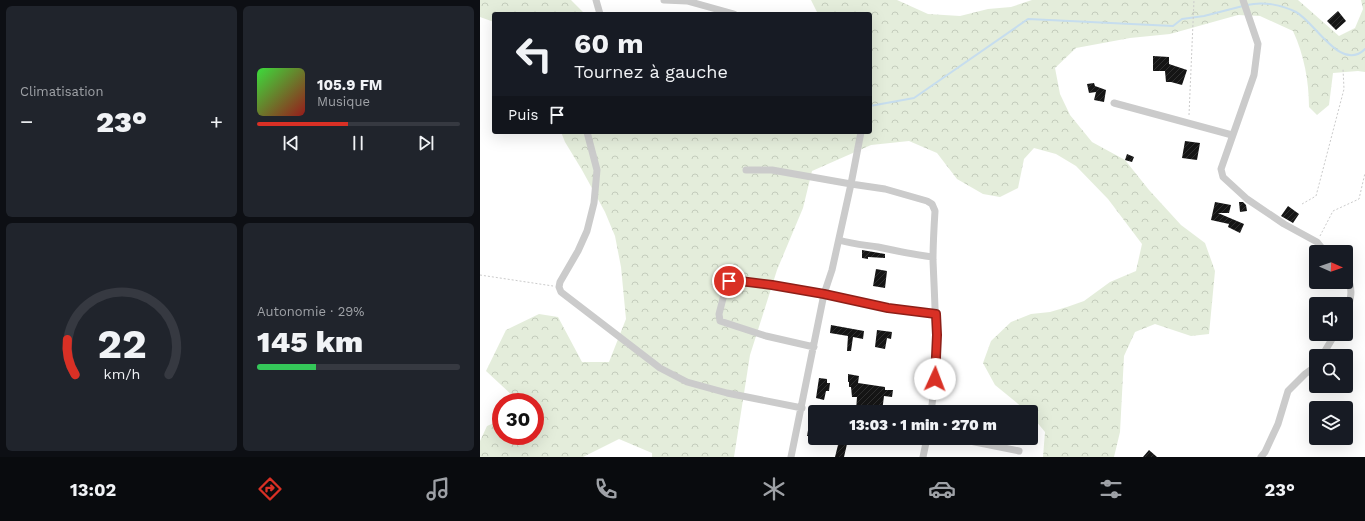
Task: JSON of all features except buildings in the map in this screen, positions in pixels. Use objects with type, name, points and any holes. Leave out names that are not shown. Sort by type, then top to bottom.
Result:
[{"type":"street","points":[[596,0],[599,12]]},
{"type":"street","points":[[664,0],[687,1],[727,12]]},
{"type":"street","points":[[1243,0],[1258,44],[1254,75],[1221,170],[1223,177],[1247,199],[1284,224],[1317,242],[1319,245]]},
{"type":"street","points":[[1114,103],[1232,135]]},
{"type":"street","points":[[587,134],[597,170],[594,203],[587,231],[578,251],[560,282],[559,287],[561,292],[660,368],[687,382],[802,408]]},
{"type":"street","points":[[791,457],[824,294],[832,270],[839,240],[861,134]]},
{"type":"street","points":[[746,170],[772,170],[885,189],[927,201],[932,204],[934,211],[933,258],[937,335],[935,388],[932,405]]},
{"type":"street","points":[[839,240],[933,258]]},
{"type":"street","points":[[814,347],[759,334],[720,321],[718,314],[727,284],[732,280],[772,285],[824,294],[888,308],[936,314]]},
{"type":"street","points":[[1261,457],[1266,452],[1278,424],[1288,391],[1309,371]]},
{"type":"street","points":[[923,457],[926,445]]},
{"type":"street","points":[[990,445],[1019,451]]},
{"type":"path","points":[[1189,124],[1194,0]]},
{"type":"path","points":[[1302,204],[1316,196],[1344,89],[1343,69]]},
{"type":"path","points":[[1317,242],[1333,211],[1358,199],[1365,173]]},
{"type":"path","points":[[480,275],[559,287]]},
{"type":"green space","points":[[480,0],[571,0],[583,12],[492,12],[492,21],[480,17]]},
{"type":"green space","points":[[811,0],[897,0],[928,14],[960,16],[988,9],[1011,7],[1032,0],[1298,0],[1339,36],[1355,28],[1363,9],[1361,0],[1365,0],[1365,72],[1358,71],[1333,73],[1329,105],[1317,115],[1309,107],[1305,68],[1293,31],[1260,16],[1238,15],[1170,34],[1130,38],[1076,48],[1055,68],[1060,94],[1070,115],[1092,142],[1125,160],[1149,190],[1181,225],[1205,243],[1215,271],[1209,334],[1191,336],[1155,324],[1135,332],[1124,356],[1120,432],[1114,457],[1043,457],[1045,432],[1038,424],[1038,405],[1019,405],[995,385],[983,363],[991,341],[1011,322],[1031,314],[1050,312],[1084,301],[1110,282],[1136,271],[1142,244],[1108,199],[1076,166],[1056,154],[1034,148],[1024,159],[1018,188],[1000,197],[983,194],[957,179],[937,153],[909,141],[871,145],[812,171],[803,208],[777,270],[750,355],[734,457],[652,457],[652,453],[619,439],[583,457],[480,457],[480,441],[487,426],[492,424],[492,445],[544,445],[544,393],[510,393],[486,371],[506,330],[539,314],[558,317],[582,362],[609,362],[626,319],[621,267],[615,236],[605,212],[562,134],[872,134],[872,12],[817,12]]},
{"type":"waterway","points":[[1247,5],[1259,3],[1272,4],[1285,7],[1296,12],[1329,43],[1347,55],[1356,55],[1365,49]]},
{"type":"waterway","points":[[872,106],[914,98],[1028,19],[1173,26],[1182,19],[1204,16],[1243,6]]},
{"type":"route","points":[[729,281],[732,280],[772,285],[824,294],[849,301],[888,308],[936,314],[937,335],[935,379]]}]
